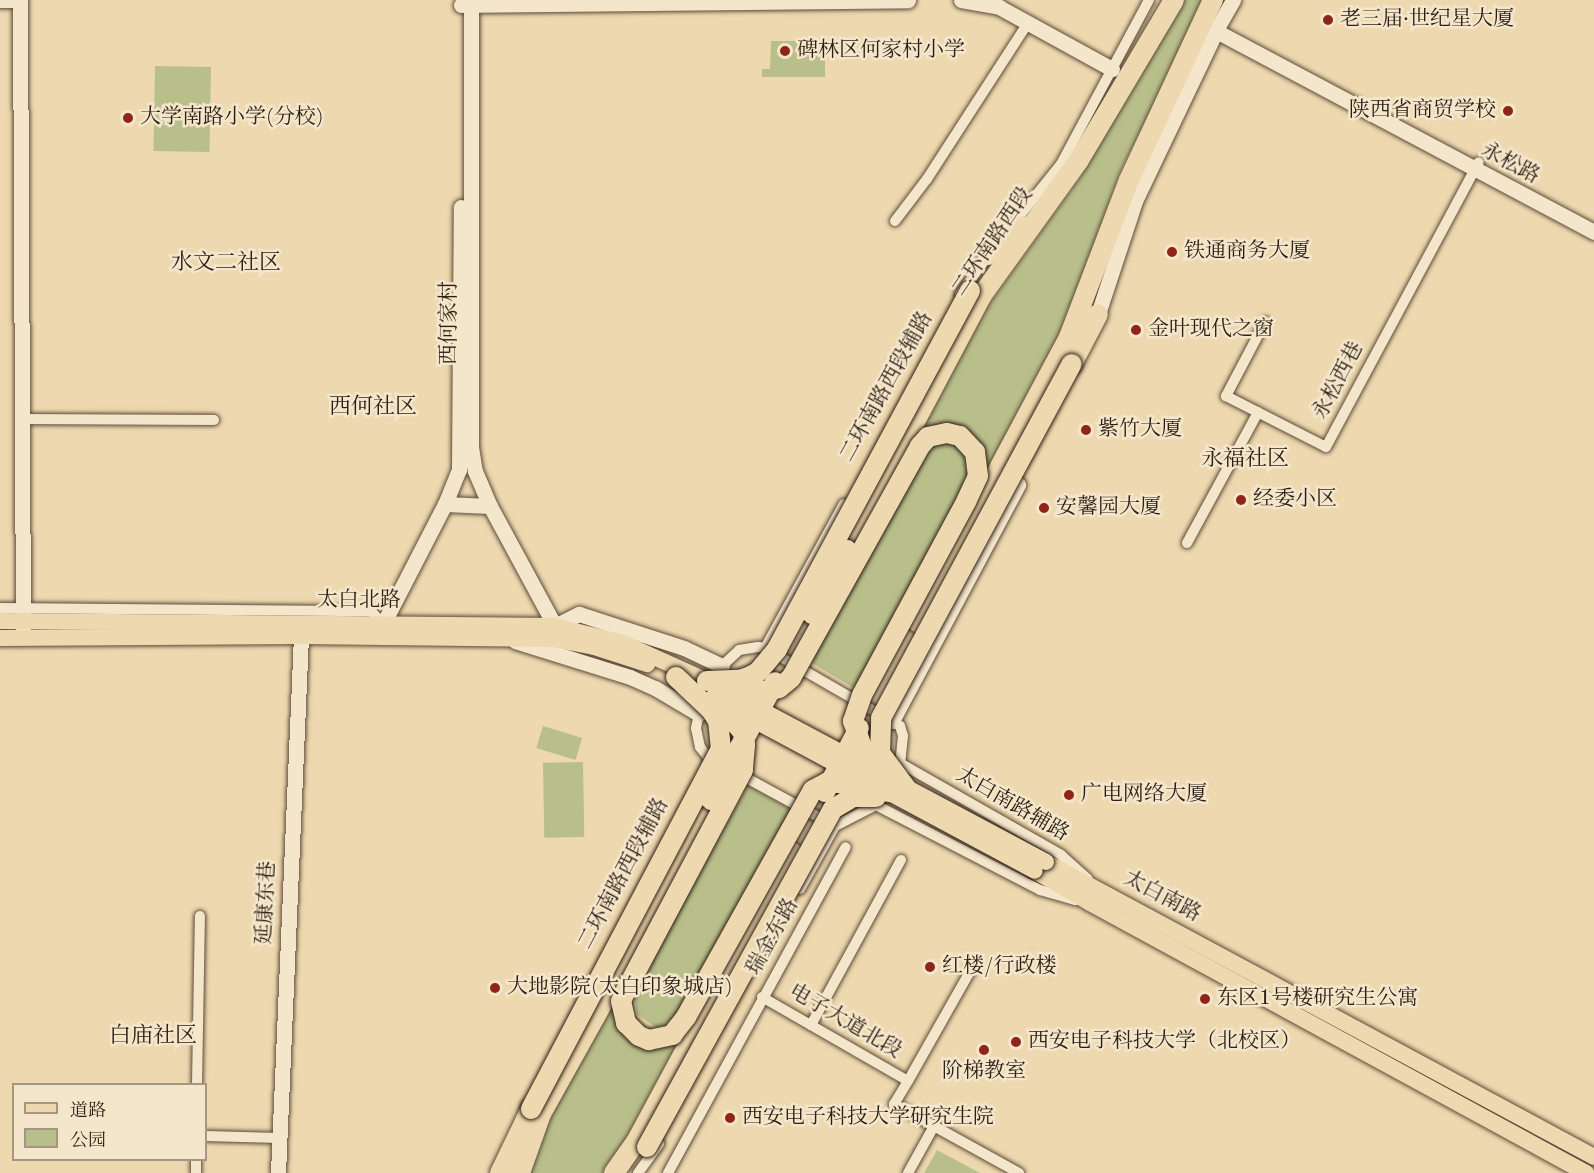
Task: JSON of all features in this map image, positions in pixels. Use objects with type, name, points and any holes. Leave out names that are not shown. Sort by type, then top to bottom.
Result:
[{"type":"highway","name":"二环南路西段","points":[[1044,209],[1079,160],[1172,0]]},
{"type":"highway","points":[[630,1173],[716,992],[1069,337],[1130,180],[1213,0]]},
{"type":"highway","points":[[988,255],[1044,209]]},
{"type":"highway","points":[[711,690],[758,672],[777,649],[976,293],[1044,209]]},
{"type":"highway","name":"二环南路西段","points":[[633,949],[881,487],[976,293]]},
{"type":"highway","points":[[891,792],[879,753],[881,718],[1098,314]]},
{"type":"highway","points":[[711,690],[768,691],[779,687],[790,678],[877,524],[909,462],[928,437],[947,433],[960,436],[972,446],[978,464],[978,476],[862,694],[853,722],[863,750],[891,792]]},
{"type":"highway","points":[[877,524],[881,487],[909,462]]},
{"type":"highway","points":[[966,531],[967,500]]},
{"type":"highway","points":[[944,542],[966,531]]},
{"type":"highway","points":[[518,1173],[536,1111],[721,749],[718,721],[711,711],[676,678]]},
{"type":"highway","points":[[711,690],[743,732],[745,745],[743,770],[631,978],[621,1001],[626,1023],[639,1036],[649,1040],[672,1035],[693,1005],[813,790],[828,782],[891,792]]},
{"type":"highway","points":[[624,1173],[833,808],[853,797],[891,792]]},
{"type":"highway","points":[[500,1173],[633,949],[660,925]]},
{"type":"highway","points":[[631,978],[633,949]]},
{"type":"highway","points":[[715,965],[716,992]]},
{"type":"highway","points":[[693,1005],[716,992]]},
{"type":"highway","points":[[614,1173],[642,1144]]},
{"type":"main road","name":"太白北路","points":[[0,621],[301,636],[553,639],[594,647],[636,660],[676,678],[711,690]]},
{"type":"main road","name":"太白北路","points":[[0,638],[23,622],[555,626],[623,643],[711,690]]},
{"type":"main road","name":"太白南路","points":[[711,690],[891,792],[1040,866],[1099,889],[1594,1157]]},
{"type":"main road","name":"太白南路","points":[[1040,866],[1090,903],[1586,1173]]},
{"type":"street","points":[[0,0],[20,0],[23,622]]},
{"type":"street","points":[[466,3],[908,0]]},
{"type":"street","points":[[961,0],[999,7],[1112,69]]},
{"type":"street","name":"二环南路西段辅路","points":[[765,648],[968,279],[1061,164],[1149,0]]},
{"type":"street","points":[[892,721],[1081,367],[1136,201],[1233,0]]},
{"type":"street","name":"西何家村","points":[[383,624],[446,504],[459,470],[466,3]]},
{"type":"street","name":"西何家村","points":[[466,3],[471,447],[475,471],[490,506],[555,626]]},
{"type":"street","points":[[895,221],[927,179],[1028,23]]},
{"type":"street","points":[[1165,100],[1219,27]]},
{"type":"street","name":"永松路","points":[[1219,27],[1477,165],[1594,232]]},
{"type":"street","name":"永松路","points":[[1477,165],[1594,223]]},
{"type":"street","name":"永松西巷","points":[[1265,322],[1226,396],[1326,447],[1477,165]]},
{"type":"street","points":[[1187,543],[1258,412]]},
{"type":"street","points":[[21,419],[214,420]]},
{"type":"street","points":[[446,504],[490,506]]},
{"type":"street","points":[[0,608],[23,622]]},
{"type":"street","points":[[555,626],[579,614],[684,648],[722,666]]},
{"type":"street","name":"延康东巷","points":[[278,1173],[301,636]]},
{"type":"street","points":[[506,638],[630,677],[656,688],[699,714]]},
{"type":"street","points":[[638,1173],[655,1151],[835,826],[891,792],[900,763],[903,736],[900,726],[765,648],[739,650],[722,666],[699,714],[696,728],[700,747],[708,757],[835,826]]},
{"type":"street","name":"二环南路西段辅路","points":[[500,1173],[520,1109],[708,757]]},
{"type":"street","name":"太白南路辅路","points":[[900,763],[1061,855],[1099,889]]},
{"type":"street","points":[[891,792],[1040,890],[1090,903]]},
{"type":"street","name":"瑞金东路","points":[[668,1173],[762,997],[846,847]]},
{"type":"street","points":[[811,1025],[901,860]]},
{"type":"street","points":[[197,1083],[200,916]]},
{"type":"street","points":[[908,1081],[973,966]]},
{"type":"street","name":"电子大道北段","points":[[762,997],[908,1081],[894,1104],[934,1126]]},
{"type":"street","points":[[908,1173],[934,1126],[1019,1173]]},
{"type":"street","points":[[207,1136],[279,1138]]},
{"type":"green space","points":[[1185,0],[1208,0],[1121,169],[1060,336],[984,475],[980,447],[917,435],[988,306],[1078,181]]},
{"type":"green space","points":[[771,41],[825,41],[825,77],[762,77],[762,69],[770,69]]},
{"type":"green space","points":[[155,66],[211,67],[210,152],[154,151]]},
{"type":"green space","points":[[946,439],[969,453],[970,479],[857,690],[807,660],[925,448]]},
{"type":"green space","points":[[543,726],[582,738],[575,760],[536,748]]},
{"type":"green space","points":[[583,762],[584,837],[544,838],[543,763]]},
{"type":"green space","points":[[748,785],[791,809],[676,1015],[663,1026],[655,1027],[637,1014],[634,994]]},
{"type":"green space","points":[[614,1001],[621,1028],[682,1036],[614,1160],[604,1173],[529,1173],[549,1115]]},
{"type":"green space","points":[[937,1150],[980,1173],[924,1173]]},
{"type":"place","name":"老三届·世纪星大厦","points":[[1328,20]]},
{"type":"place","name":"碑林区何家村小学","points":[[785,51]]},
{"type":"place","name":"陕西省商贸学校","points":[[1508,111]]},
{"type":"place","name":"大学南路小学(分校)","points":[[128,118]]},
{"type":"place","name":"铁通商务大厦","points":[[1172,252]]},
{"type":"place","name":"金叶现代之窗","points":[[1136,330]]},
{"type":"place","name":"紫竹大厦","points":[[1086,430]]},
{"type":"place","name":"经委小区","points":[[1241,500]]},
{"type":"place","name":"安馨园大厦","points":[[1044,508]]},
{"type":"place","name":"广电网络大厦","points":[[1069,795]]},
{"type":"place","name":"红楼/行政楼","points":[[930,967]]},
{"type":"place","name":"大地影院(太白印象城店)","points":[[495,988]]},
{"type":"place","name":"东区1号楼研究生公寓","points":[[1205,999]]},
{"type":"place","name":"西安电子科技大学（北校区）","points":[[1016,1042]]},
{"type":"place","name":"阶梯教室","points":[[984,1050]]},
{"type":"place","name":"西安电子科技大学研究生院","points":[[730,1118]]},
{"type":"district","name":"水文二社区","points":[[226,264]]},
{"type":"district","name":"西何社区","points":[[373,408]]},
{"type":"district","name":"永福社区","points":[[1245,460]]},
{"type":"district","name":"白庙社区","points":[[153,1037]]}]
